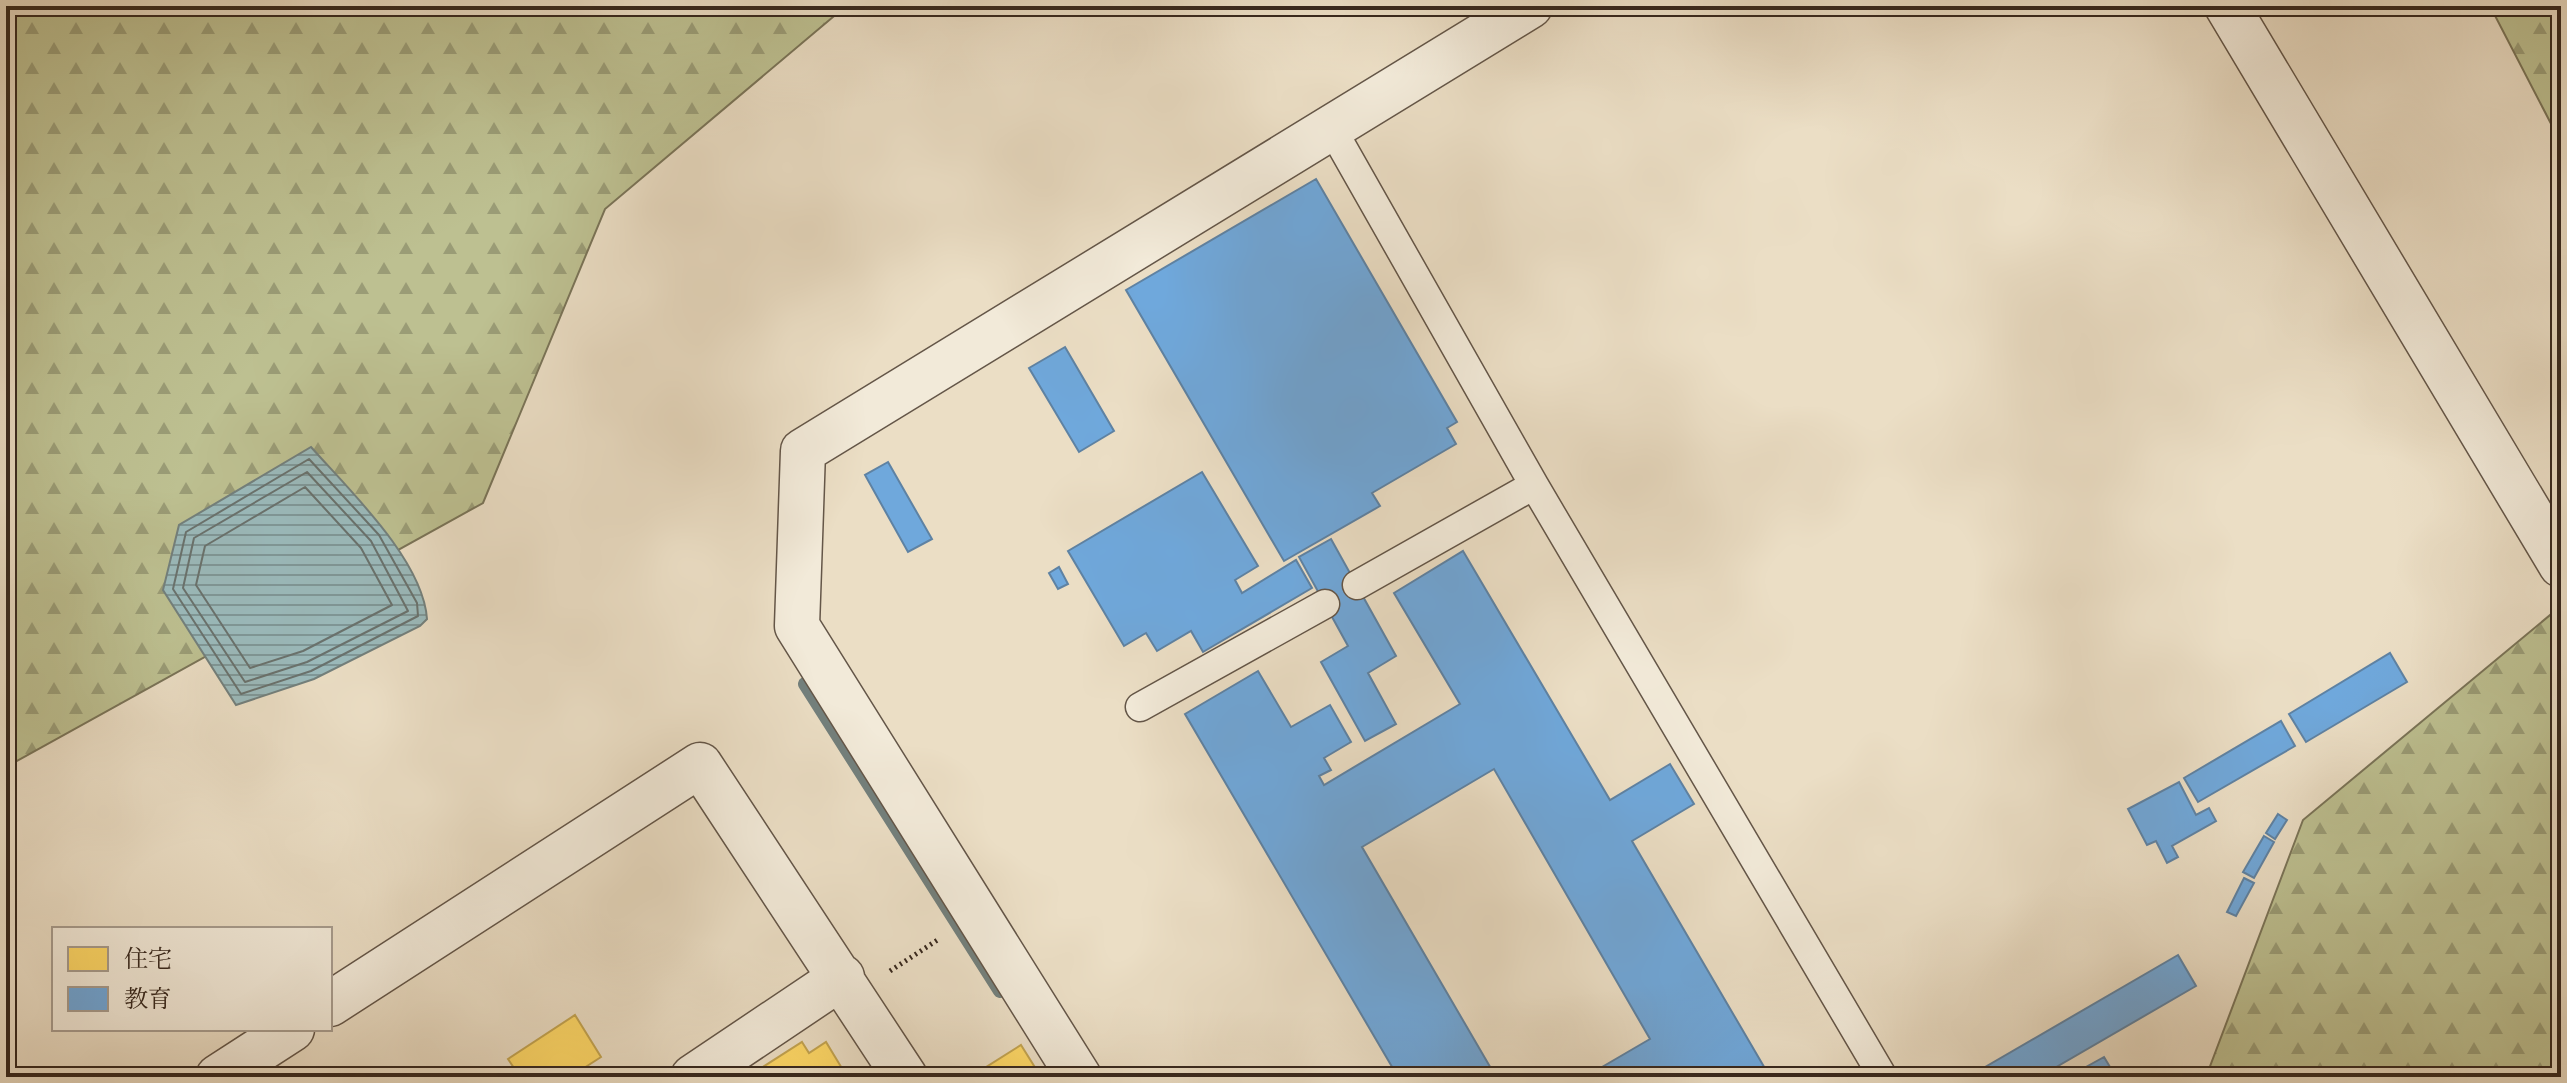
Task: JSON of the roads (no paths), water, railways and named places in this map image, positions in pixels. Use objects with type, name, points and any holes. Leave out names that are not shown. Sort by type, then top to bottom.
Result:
[{"type":"street","points":[[1079,1077],[797,626],[803,451],[1530,6]]},
{"type":"street","points":[[2227,6],[2561,565]]},
{"type":"street","points":[[332,1003],[700,765],[905,1077]]},
{"type":"street","points":[[693,1077],[848,986]]},
{"type":"street","points":[[218,1077],[289,1031]]},
{"type":"lane","points":[[1332,129],[1534,485],[1883,1077]]},
{"type":"lane","points":[[1357,585],[1534,485]]},
{"type":"lane","points":[[1140,707],[1325,604]]},
{"type":"water","points":[[311,447],[399,550],[413,573],[427,619],[420,626],[314,679],[236,705],[163,590],[179,525]]},
{"type":"waterway","points":[[805,684],[1000,991]]}]
